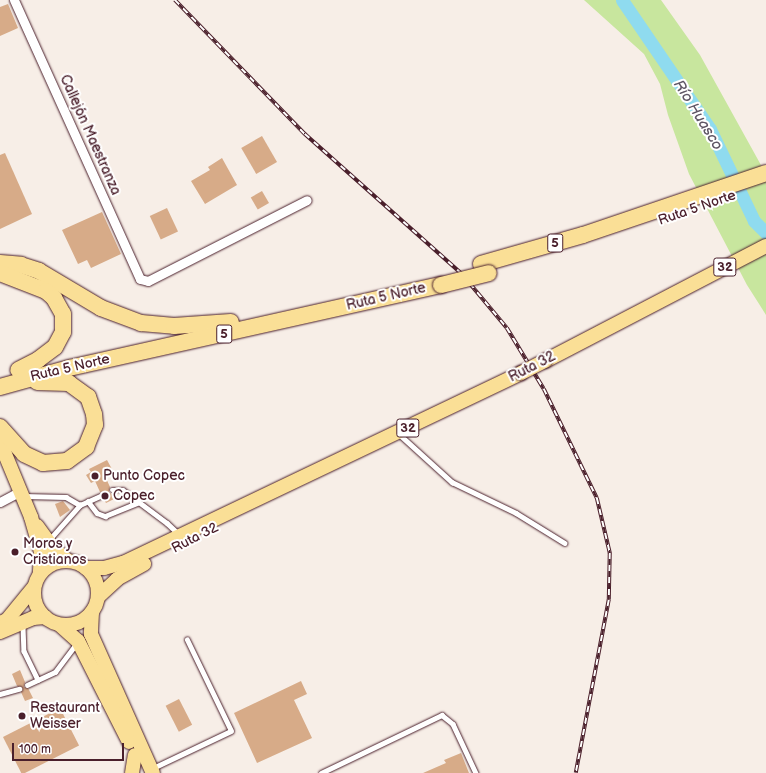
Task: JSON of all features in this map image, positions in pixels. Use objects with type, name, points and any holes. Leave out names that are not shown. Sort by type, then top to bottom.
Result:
[{"type":"highway","name":"Ruta 5 Norte","points":[[630,225],[766,173]]},
{"type":"highway","name":"Ruta 5 Norte","points":[[3,382],[69,368],[485,268],[766,184]]},
{"type":"highway","points":[[0,263],[21,265],[39,271],[110,313],[141,323],[174,326],[231,322]]},
{"type":"highway","points":[[0,273],[46,291],[58,302],[63,314],[63,332],[55,347],[38,360],[18,370]]},
{"type":"highway","name":"Ruta 5 Norte","points":[[3,382],[18,370],[231,322],[438,280]]},
{"type":"highway","points":[[0,427],[24,454],[48,464],[60,463],[77,456],[89,442],[95,425],[91,402],[75,386],[55,381],[3,382]]},
{"type":"main road","name":"Ruta 32","points":[[86,568],[116,566],[255,507],[295,482],[545,361],[766,246]]},
{"type":"main road","points":[[0,442],[31,517],[41,552],[40,573],[34,587],[7,620],[0,623]]},
{"type":"main road","points":[[31,517],[48,542],[68,561]]},
{"type":"main road","name":"Ruta 32","points":[[98,597],[122,575],[182,539]]},
{"type":"main road","points":[[40,573],[50,565],[68,561]]},
{"type":"main road","name":"32","points":[[68,561],[86,568]]},
{"type":"main road","points":[[86,568],[97,584],[98,597]]},
{"type":"main road","points":[[34,587],[35,604],[44,617],[60,625],[78,641],[135,754],[149,772]]},
{"type":"main road","name":"32","points":[[92,612],[98,597]]},
{"type":"main road","points":[[60,625],[78,623],[92,612]]},
{"type":"main road","points":[[92,612],[91,634],[149,772]]},
{"type":"main road","points":[[0,632],[25,621],[44,617]]},
{"type":"main road","points":[[132,773],[135,754]]},
{"type":"street","name":"Callejón Maestranza","points":[[14,0],[138,277],[142,280],[148,281],[306,200]]},
{"type":"street","points":[[0,502],[22,494]]},
{"type":"lane","points":[[398,433],[452,482],[516,513],[565,543]]},
{"type":"lane","points":[[112,490],[123,490],[182,539]]},
{"type":"lane","points":[[22,494],[66,497],[80,505]]},
{"type":"lane","points":[[48,542],[80,505],[102,495]]},
{"type":"lane","points":[[88,501],[97,513],[105,516],[138,503]]},
{"type":"lane","points":[[25,621],[22,644],[38,680]]},
{"type":"lane","points":[[149,772],[231,731],[187,640]]},
{"type":"lane","points":[[27,686],[56,670],[78,641]]},
{"type":"lane","points":[[0,694],[19,689]]},
{"type":"lane","points":[[321,773],[442,715],[453,724],[476,773]]},
{"type":"green space","points":[[584,0],[661,0],[700,55],[766,174],[766,315],[747,285],[689,174],[668,115],[660,84],[644,54]]},
{"type":"building","points":[[8,4],[18,28],[0,36],[0,7]]},
{"type":"building","points":[[262,136],[277,162],[256,174],[241,148]]},
{"type":"building","points":[[5,153],[32,214],[0,229],[0,155]]},
{"type":"building","points":[[222,158],[237,185],[205,204],[191,181],[210,170],[208,167]]},
{"type":"building","points":[[262,191],[269,203],[258,210],[251,198]]},
{"type":"building","points":[[167,208],[178,232],[161,240],[150,216]]},
{"type":"building","points":[[102,212],[121,254],[91,268],[87,260],[78,264],[62,230]]},
{"type":"building","points":[[107,460],[113,471],[105,476],[110,487],[109,492],[116,498],[106,503],[103,498],[105,493],[100,492],[95,481],[91,483],[86,475],[91,472],[89,469]]},
{"type":"building","points":[[63,501],[70,510],[60,517],[55,504]]},
{"type":"building","points":[[20,670],[25,682],[24,687],[28,688],[33,698],[25,701],[21,692],[22,688],[17,686],[12,674]]},
{"type":"building","points":[[301,681],[307,694],[294,700],[312,738],[257,763],[234,713]]},
{"type":"building","points":[[179,699],[192,725],[179,732],[166,706]]},
{"type":"building","points":[[60,708],[79,745],[25,773],[21,773],[3,737]]},
{"type":"building","points":[[461,753],[469,773],[423,773],[446,763],[444,760]]},
{"type":"waterway","name":"Río Huasco","points":[[622,0],[710,129],[754,221],[766,233]]},
{"type":"railway","points":[[175,0],[305,134],[462,274],[507,328],[544,389],[597,498],[610,553],[609,600],[576,773]]},
{"type":"place","name":"Punto Copec","points":[[95,476]]},
{"type":"place","name":"Copec","points":[[105,496]]},
{"type":"place","name":"Moros y Cristianos","points":[[15,552]]},
{"type":"place","name":"Restaurant Weisser","points":[[22,716]]}]
